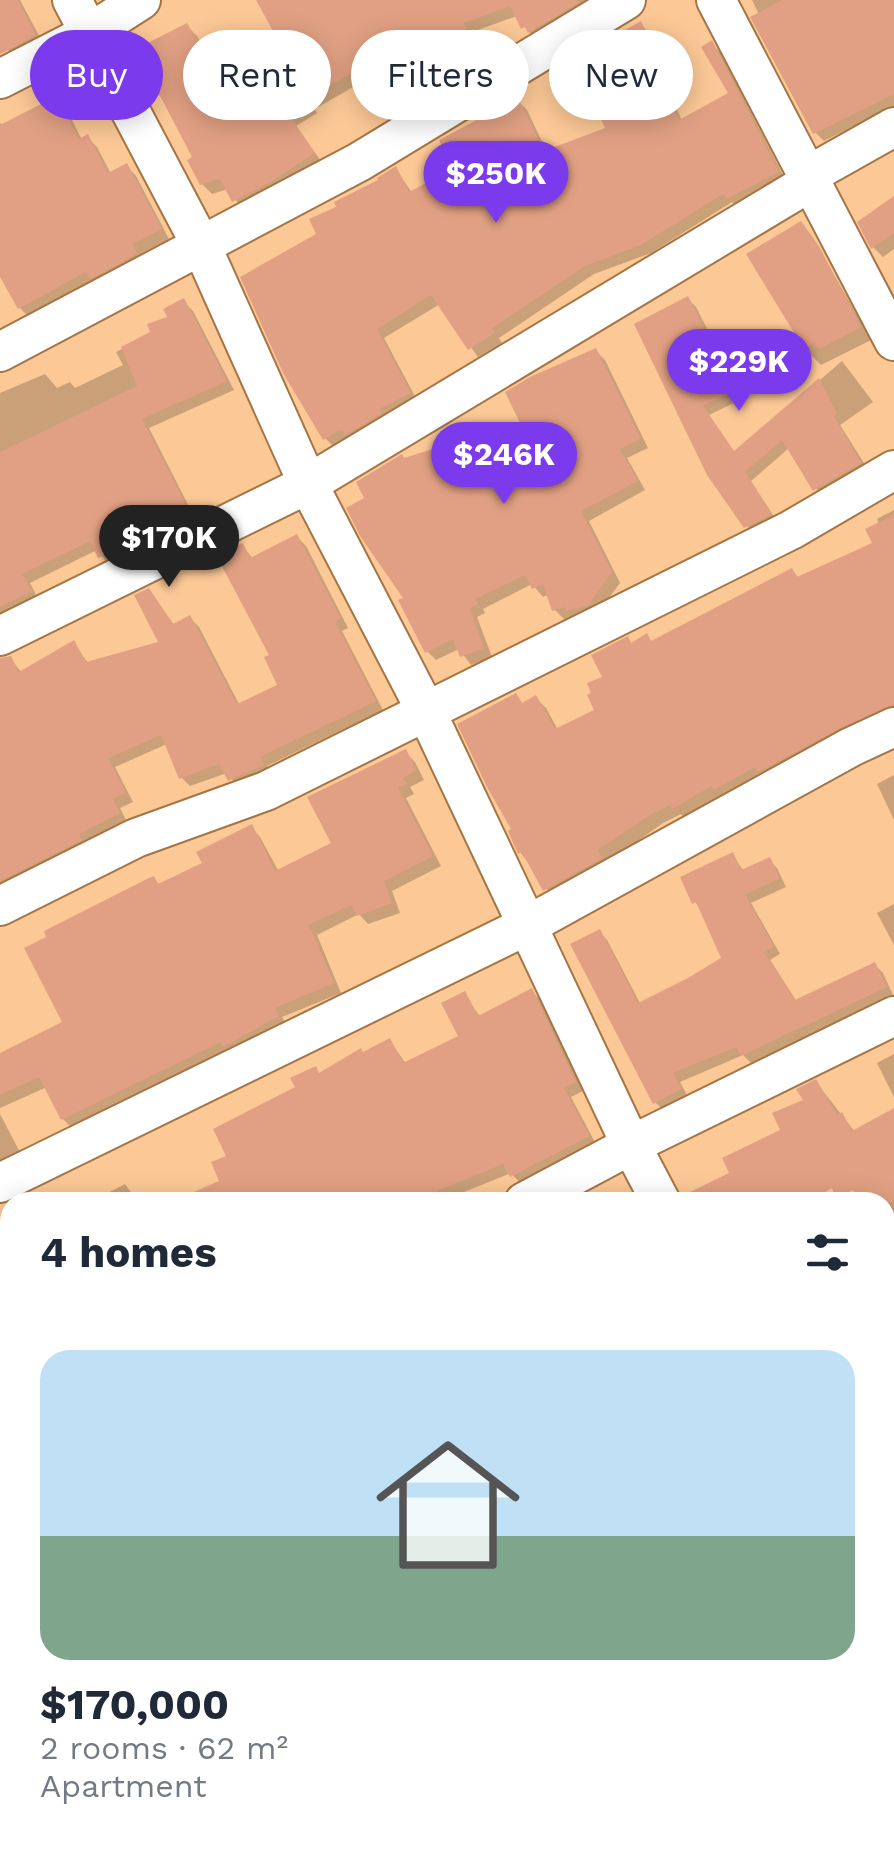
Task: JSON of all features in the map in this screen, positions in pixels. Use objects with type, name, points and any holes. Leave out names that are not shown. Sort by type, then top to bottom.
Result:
[{"type":"street","points":[[72,0],[86,30]]},
{"type":"street","points":[[94,30],[141,0]]},
{"type":"street","points":[[0,352],[359,162],[626,0]]},
{"type":"street","points":[[716,0],[894,341]]},
{"type":"street","points":[[0,79],[30,64]]},
{"type":"street","points":[[134,120],[201,244],[308,484],[426,712],[631,1146],[656,1192]]},
{"type":"street","points":[[0,636],[308,484],[894,127]]},
{"type":"street","points":[[0,906],[136,838],[266,791],[791,530],[894,470]]},
{"type":"street","points":[[0,1183],[528,924],[818,764],[894,727]]},
{"type":"street","points":[[543,1192],[894,1016]]},
{"type":"building","points":[[0,0],[18,0],[33,30],[30,30],[30,38],[0,54]]},
{"type":"building","points":[[256,0],[578,3],[529,32],[525,27],[521,29],[510,6],[464,23],[467,30],[351,30],[351,74],[331,85],[331,30],[272,30]]},
{"type":"building","points":[[783,0],[894,0],[894,94],[813,134],[750,17]]},
{"type":"building","points":[[641,21],[645,30],[625,30]]},
{"type":"building","points":[[187,23],[191,30],[183,30],[183,120],[292,120],[315,153],[232,202],[220,179],[200,185],[187,160],[192,157],[163,101],[163,35]]},
{"type":"building","points":[[712,40],[779,172],[727,199],[723,194],[641,245],[585,266],[492,328],[495,333],[468,350],[431,295],[377,329],[411,393],[379,409],[382,413],[345,435],[338,431],[323,440],[283,373],[240,277],[316,234],[309,219],[336,207],[334,202],[378,180],[396,166],[409,192],[452,169],[439,140],[477,120],[529,120],[544,151],[605,128],[601,120],[693,120],[693,112],[728,93],[701,47]]},
{"type":"building","points":[[30,110],[30,120],[69,120],[79,139],[88,134],[108,173],[127,163],[162,229],[133,244],[137,253],[121,263],[90,279],[86,272],[18,309],[0,277],[0,125]]},
{"type":"building","points":[[894,196],[894,233],[871,249],[857,222]]},
{"type":"building","points":[[801,221],[820,248],[861,327],[819,349],[814,343],[804,349],[746,254]]},
{"type":"building","points":[[688,296],[736,390],[703,406],[734,451],[819,378],[837,414],[834,416],[861,463],[813,491],[782,440],[745,472],[772,514],[744,528],[707,475],[634,324]]},
{"type":"building","points":[[184,298],[227,381],[142,419],[192,516],[154,535],[151,530],[98,558],[90,541],[22,574],[32,591],[0,607],[0,452],[137,386],[121,347],[150,332],[147,324],[167,317],[163,309]]},
{"type":"building","points":[[596,348],[641,439],[620,449],[638,481],[581,511],[612,572],[588,606],[566,611],[565,607],[552,611],[543,584],[532,589],[525,575],[475,599],[478,604],[470,608],[484,648],[460,657],[453,639],[425,653],[398,600],[403,598],[360,536],[346,508],[364,498],[356,482],[402,454],[404,458],[439,447],[451,478],[497,455],[491,443],[522,427],[505,392]]},
{"type":"building","points":[[894,515],[894,704],[757,772],[755,767],[714,790],[712,786],[672,809],[670,805],[652,814],[598,850],[602,858],[543,891],[522,852],[518,854],[508,831],[511,829],[457,724],[516,693],[522,703],[536,695],[555,729],[594,710],[587,695],[591,693],[587,683],[602,677],[591,655],[628,636],[631,643],[647,633],[651,641],[792,568],[797,577],[872,543],[865,529]]},
{"type":"building","points":[[297,534],[341,619],[335,622],[376,701],[260,757],[264,765],[228,781],[219,764],[179,779],[161,735],[108,758],[126,793],[113,799],[120,813],[79,834],[82,840],[0,881],[0,658],[11,656],[19,672],[74,640],[86,662],[158,642],[134,595],[149,588],[173,624],[190,615],[237,704],[277,685],[264,657],[269,655],[216,555],[243,543],[250,558]]},
{"type":"building","points":[[406,749],[416,770],[403,778],[407,784],[398,788],[433,856],[384,881],[392,903],[357,916],[351,905],[309,925],[334,983],[275,1008],[279,1016],[223,1047],[221,1042],[61,1120],[39,1077],[0,1095],[0,1053],[62,1022],[24,948],[46,937],[44,931],[149,878],[154,876],[158,884],[202,863],[196,852],[252,824],[275,871],[331,843],[307,797]]},
{"type":"building","points":[[733,852],[741,870],[770,857],[780,878],[745,895],[774,946],[764,952],[795,1000],[875,962],[887,987],[741,1056],[736,1047],[673,1073],[681,1089],[653,1104],[570,944],[600,929],[638,1003],[688,978],[721,958],[680,877]]},
{"type":"building","points":[[532,988],[576,1082],[564,1088],[590,1136],[510,1177],[503,1164],[438,1192],[194,1192],[219,1181],[211,1162],[226,1156],[213,1129],[295,1087],[290,1078],[316,1066],[319,1073],[361,1048],[363,1052],[390,1038],[403,1063],[458,1036],[441,1003],[465,991],[478,1016]]},
{"type":"building","points":[[816,1079],[837,1115],[842,1112],[852,1131],[894,1108],[894,1192],[833,1192],[832,1188],[825,1192],[690,1192],[729,1173],[722,1158],[780,1130],[772,1113],[803,1100],[796,1089]]}]
